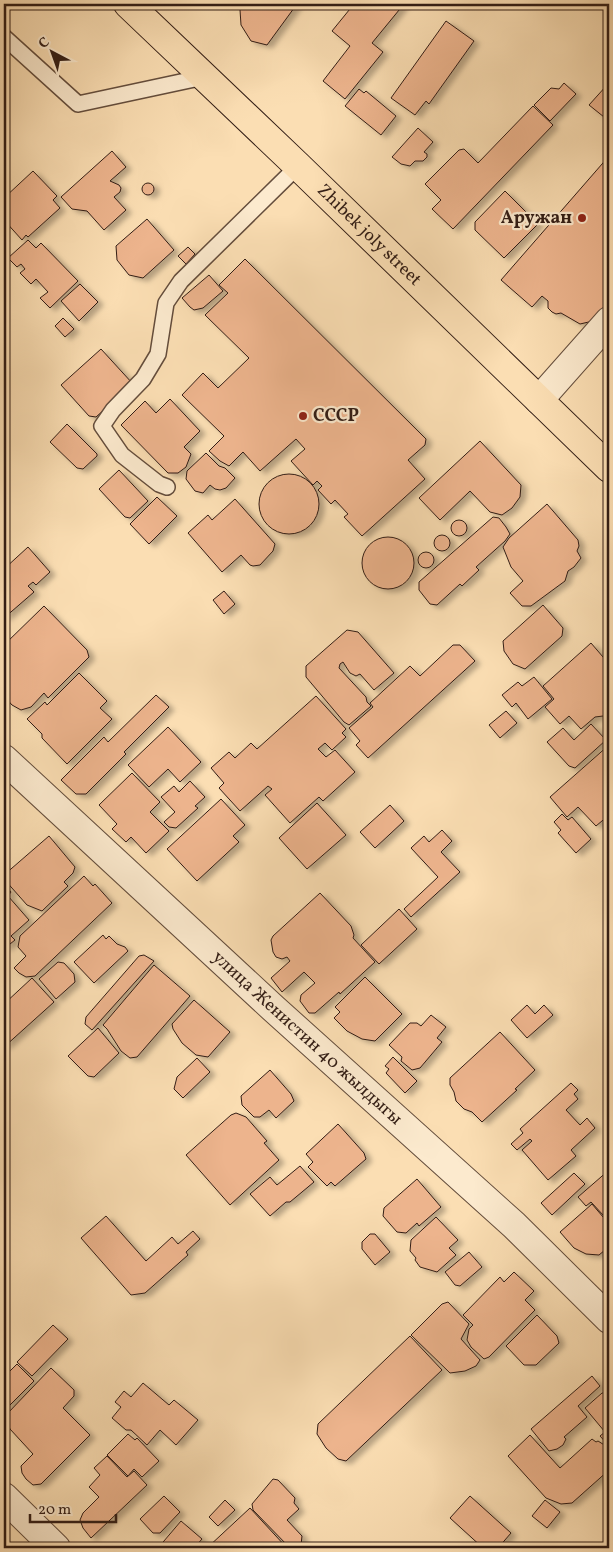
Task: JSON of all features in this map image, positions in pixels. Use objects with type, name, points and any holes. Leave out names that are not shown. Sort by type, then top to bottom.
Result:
[{"type":"highway","name":"Zhibek joly street","points":[[128,4],[609,468]]},
{"type":"street","points":[[539,400],[609,321]]},
{"type":"street","name":"улица Женистин 40 жылдыгы","points":[[4,759],[273,1008],[507,1219],[609,1319]]},
{"type":"street","points":[[4,1497],[56,1548]]},
{"type":"lane","points":[[4,36],[78,104],[204,77]]},
{"type":"lane","points":[[167,487],[159,484],[122,455],[102,426],[113,410],[142,379],[158,354],[166,303],[181,281],[298,166]]},
{"type":"building","points":[[245,4],[297,4],[267,45],[251,41],[241,25],[240,10]]},
{"type":"building","points":[[354,4],[404,4],[372,43],[383,52],[345,99],[323,81],[350,46],[332,31]]},
{"type":"building","points":[[446,21],[474,41],[429,104],[426,101],[415,115],[391,98]]},
{"type":"building","points":[[564,83],[576,94],[550,121],[534,105],[551,88],[559,89]]},
{"type":"building","points":[[607,85],[609,87],[609,121],[589,105]]},
{"type":"building","points":[[359,89],[364,93],[366,91],[396,116],[381,135],[345,106]]},
{"type":"building","points":[[533,106],[553,125],[453,229],[432,209],[441,200],[425,184],[459,150],[464,149],[478,163]]},
{"type":"building","points":[[418,128],[433,142],[424,152],[427,154],[427,157],[423,161],[415,161],[410,166],[401,164],[392,157]]},
{"type":"building","points":[[112,151],[126,167],[110,181],[121,188],[120,192],[114,197],[126,210],[104,230],[87,211],[72,209],[61,197]]},
{"type":"building","name":"Аружан","points":[[609,156],[609,301],[593,321],[580,324],[561,313],[556,314],[552,312],[548,308],[548,301],[542,296],[532,307],[501,280]]},
{"type":"building","points":[[33,171],[57,196],[53,200],[60,208],[28,237],[26,235],[22,240],[4,220],[4,198]]},
{"type":"building","points":[[148,183],[154,189],[148,195],[142,189]]},
{"type":"building","points":[[505,191],[538,224],[504,258],[475,230],[475,222]]},
{"type":"building","points":[[147,219],[174,250],[143,278],[129,275],[117,260],[116,246]]},
{"type":"building","points":[[28,240],[36,248],[41,243],[78,281],[50,308],[40,298],[48,292],[36,279],[31,284],[20,273],[25,269],[21,264],[17,267],[8,258]]},
{"type":"building","points":[[188,247],[195,254],[186,264],[178,256]]},
{"type":"building","name":"СССР","points":[[245,259],[426,439],[425,445],[408,460],[425,479],[362,536],[344,517],[348,514],[335,500],[331,504],[318,490],[322,486],[317,481],[313,485],[291,461],[305,449],[296,439],[260,471],[243,452],[229,466],[209,451],[224,436],[182,395],[203,373],[218,388],[249,358],[205,315],[228,293],[219,285]]},
{"type":"building","points":[[209,275],[223,291],[203,308],[194,310],[182,298]]},
{"type":"building","points":[[80,284],[98,302],[79,321],[61,301]]},
{"type":"building","points":[[63,318],[74,329],[65,337],[55,326]]},
{"type":"building","points":[[101,349],[133,384],[96,417],[89,416],[61,385]]},
{"type":"building","points":[[170,399],[200,431],[184,447],[191,454],[186,467],[178,473],[168,473],[121,425],[145,401],[156,413]]},
{"type":"building","points":[[67,424],[97,454],[83,469],[77,468],[50,442]]},
{"type":"building","points":[[480,441],[521,485],[520,497],[512,508],[502,515],[490,512],[470,491],[440,520],[419,498]]},
{"type":"building","points":[[206,453],[235,478],[226,488],[220,490],[210,485],[203,493],[195,491],[186,479],[187,471]]},
{"type":"building","points":[[119,470],[148,501],[130,518],[125,517],[99,489]]},
{"type":"building","points":[[289,474],[306,479],[314,487],[319,504],[314,521],[306,529],[289,534],[272,529],[264,521],[259,504],[264,487],[272,479]]},
{"type":"building","points":[[157,497],[177,516],[149,544],[130,524]]},
{"type":"building","points":[[235,499],[275,544],[273,551],[260,565],[250,565],[241,555],[222,572],[188,533],[208,515],[212,520]]},
{"type":"building","points":[[547,504],[578,540],[579,546],[577,551],[581,558],[568,571],[565,581],[531,606],[522,606],[510,593],[523,581],[511,567],[503,547],[509,538]]},
{"type":"building","points":[[493,517],[499,518],[510,534],[505,541],[476,567],[479,570],[462,586],[460,584],[437,605],[430,604],[419,590],[419,582]]},
{"type":"building","points":[[459,520],[465,522],[467,528],[465,534],[459,536],[453,534],[451,528],[453,522]]},
{"type":"building","points":[[442,535],[448,537],[450,543],[448,549],[442,551],[436,549],[434,543],[436,537]]},
{"type":"building","points":[[383,537],[393,537],[407,544],[414,558],[414,568],[407,582],[393,589],[383,589],[373,585],[366,578],[362,568],[362,558],[366,548],[373,541]]},
{"type":"building","points":[[28,547],[50,572],[36,585],[33,582],[28,586],[34,592],[4,618],[4,569]]},
{"type":"building","points":[[426,552],[432,554],[434,560],[432,566],[426,568],[420,566],[418,560],[420,554]]},
{"type":"building","points":[[224,591],[235,604],[224,614],[213,600]]},
{"type":"building","points":[[543,605],[563,628],[562,636],[525,669],[513,664],[504,651],[503,641]]},
{"type":"building","points":[[44,606],[87,650],[89,657],[48,698],[44,693],[31,707],[21,710],[12,705],[4,696],[4,645]]},
{"type":"building","points":[[347,630],[358,632],[394,673],[374,690],[360,674],[356,676],[350,673],[343,662],[340,664],[339,668],[366,697],[367,702],[371,706],[349,725],[344,722],[306,677],[306,666]]},
{"type":"building","points":[[591,643],[609,664],[609,710],[603,716],[595,717],[581,729],[569,716],[560,724],[545,707],[554,699],[543,686]]},
{"type":"building","points":[[453,645],[460,645],[475,661],[368,758],[356,745],[360,741],[349,728],[373,707],[370,703],[410,666],[420,676]]},
{"type":"building","points":[[79,673],[107,701],[100,708],[112,719],[67,764],[27,719],[45,702],[47,705]]},
{"type":"building","points":[[534,677],[552,699],[528,719],[516,703],[512,707],[502,695],[518,682],[522,686]]},
{"type":"building","points":[[156,695],[169,707],[86,794],[76,794],[61,780],[104,737],[108,742]]},
{"type":"building","points":[[316,696],[346,729],[342,733],[346,737],[332,750],[325,743],[318,749],[326,757],[335,750],[355,772],[323,801],[319,797],[290,823],[265,795],[272,789],[268,786],[240,811],[219,788],[224,783],[211,768],[229,752],[235,758],[251,743],[257,749]]},
{"type":"building","points":[[506,711],[517,723],[500,738],[489,725]]},
{"type":"building","points":[[591,724],[606,740],[575,768],[569,766],[547,742],[563,728],[574,740]]},
{"type":"building","points":[[168,727],[201,762],[180,782],[168,769],[149,787],[128,765]]},
{"type":"building","points":[[609,745],[609,815],[596,826],[578,807],[567,817],[550,797]]},
{"type":"building","points":[[132,773],[160,802],[150,812],[169,831],[146,853],[131,837],[126,842],[112,829],[117,824],[99,805]]},
{"type":"building","points":[[190,781],[205,797],[195,806],[198,808],[176,828],[169,827],[164,822],[175,812],[161,797],[174,786],[179,792]]},
{"type":"building","points":[[221,799],[245,825],[233,836],[239,842],[197,881],[167,849]]},
{"type":"building","points":[[317,803],[346,835],[307,869],[279,838]]},
{"type":"building","points":[[390,805],[404,821],[375,848],[360,832]]},
{"type":"building","points":[[562,814],[568,820],[572,817],[591,839],[576,853],[558,833],[561,830],[554,822]]},
{"type":"building","points":[[442,830],[452,841],[441,852],[460,872],[411,917],[404,909],[438,877],[411,848],[424,836],[429,842]]},
{"type":"building","points":[[49,836],[75,867],[73,873],[64,882],[68,886],[42,911],[27,905],[4,879],[4,875]]},
{"type":"building","points":[[84,876],[93,886],[95,884],[112,903],[35,976],[26,977],[19,973],[14,968],[26,956],[18,947],[20,936]]},
{"type":"building","points":[[4,884],[11,892],[8,896],[29,920],[11,936],[15,940],[5,948],[4,946]]},
{"type":"building","points":[[320,893],[351,926],[353,938],[375,962],[340,994],[339,992],[315,1013],[309,1013],[300,1001],[301,995],[315,983],[304,972],[282,992],[271,978],[290,961],[287,957],[282,959],[276,957],[271,940],[273,936]]},
{"type":"building","points":[[399,909],[417,929],[379,964],[361,945]]},
{"type":"building","points":[[103,935],[106,939],[109,936],[128,951],[94,983],[74,962]]},
{"type":"building","points":[[144,955],[154,961],[92,1030],[85,1024],[86,1017],[139,956]]},
{"type":"building","points":[[58,962],[64,963],[74,974],[75,982],[56,999],[39,979]]},
{"type":"building","points":[[154,965],[190,996],[137,1057],[130,1058],[121,1051],[103,1025]]},
{"type":"building","points":[[365,977],[402,1014],[375,1041],[362,1039],[347,1031],[334,1018],[340,1012],[335,1007]]},
{"type":"building","points":[[32,978],[54,1002],[4,1047],[4,1004]]},
{"type":"building","points":[[194,1000],[230,1032],[208,1057],[196,1055],[182,1043],[173,1029],[172,1024]]},
{"type":"building","points":[[527,1005],[535,1014],[544,1005],[553,1015],[527,1038],[511,1020]]},
{"type":"building","points":[[431,1015],[446,1027],[437,1038],[442,1042],[420,1068],[412,1070],[401,1061],[402,1057],[389,1045],[410,1023],[417,1023],[421,1026]]},
{"type":"building","points":[[98,1028],[119,1053],[94,1077],[88,1076],[68,1056]]},
{"type":"building","points":[[500,1032],[535,1070],[515,1089],[517,1090],[482,1122],[456,1101],[450,1085],[450,1078]]},
{"type":"building","points":[[393,1057],[417,1081],[405,1093],[386,1073],[389,1069],[385,1066]]},
{"type":"building","points":[[197,1058],[210,1072],[183,1098],[174,1089],[177,1077]]},
{"type":"building","points":[[270,1070],[291,1094],[294,1101],[276,1118],[269,1110],[260,1117],[254,1117],[242,1105],[241,1096]]},
{"type":"building","points":[[571,1083],[578,1090],[574,1094],[578,1099],[566,1110],[580,1125],[587,1118],[595,1128],[571,1150],[576,1156],[548,1180],[522,1150],[532,1141],[530,1139],[517,1150],[511,1144],[523,1133],[520,1129]]},
{"type":"building","points":[[236,1113],[246,1117],[267,1141],[264,1143],[279,1160],[230,1205],[186,1155],[231,1115]]},
{"type":"building","points":[[338,1124],[364,1153],[366,1159],[335,1186],[331,1182],[327,1186],[308,1167],[313,1162],[306,1154]]},
{"type":"building","points":[[300,1166],[314,1182],[270,1216],[250,1194],[270,1177],[277,1185]]},
{"type":"building","points":[[609,1170],[609,1211],[604,1216],[591,1202],[586,1206],[578,1197]]},
{"type":"building","points":[[574,1173],[585,1184],[552,1215],[541,1203]]},
{"type":"building","points":[[417,1179],[441,1207],[419,1226],[417,1223],[406,1233],[397,1232],[383,1216],[384,1208]]},
{"type":"building","points":[[592,1204],[609,1224],[609,1256],[605,1250],[599,1255],[586,1254],[574,1248],[560,1232]]},
{"type":"building","points":[[106,1216],[146,1261],[172,1237],[178,1244],[193,1231],[200,1239],[186,1252],[188,1255],[145,1293],[131,1295],[81,1238]]},
{"type":"building","points":[[436,1217],[458,1240],[449,1248],[456,1255],[437,1272],[420,1267],[410,1251],[411,1240]]},
{"type":"building","points":[[370,1234],[375,1234],[390,1252],[375,1265],[362,1249],[362,1242]]},
{"type":"building","points":[[469,1252],[482,1267],[460,1286],[455,1285],[445,1272]]},
{"type":"building","points":[[514,1272],[534,1291],[525,1300],[535,1310],[489,1357],[484,1359],[471,1347],[467,1340],[469,1329],[473,1325],[463,1315],[500,1277],[504,1282]]},
{"type":"building","points":[[448,1302],[469,1324],[461,1339],[480,1360],[476,1366],[465,1371],[450,1373],[411,1335],[442,1304]]},
{"type":"building","points":[[537,1315],[557,1336],[559,1343],[536,1365],[524,1365],[506,1346]]},
{"type":"building","points":[[53,1325],[68,1339],[32,1376],[17,1362]]},
{"type":"building","points":[[410,1336],[442,1370],[346,1461],[338,1459],[326,1448],[317,1434],[318,1424]]},
{"type":"building","points":[[17,1364],[34,1381],[4,1411],[4,1377]]},
{"type":"building","points":[[51,1368],[74,1390],[74,1396],[63,1408],[90,1435],[41,1484],[33,1485],[22,1473],[21,1466],[33,1454],[10,1429],[7,1422],[7,1414]]},
{"type":"building","points":[[592,1376],[600,1386],[578,1406],[587,1417],[564,1437],[566,1439],[563,1445],[549,1451],[531,1429]]},
{"type":"building","points":[[143,1383],[169,1405],[174,1400],[198,1420],[176,1445],[160,1430],[147,1445],[131,1430],[126,1430],[112,1418],[121,1407],[115,1402],[124,1391],[131,1397]]},
{"type":"building","points":[[602,1393],[608,1393],[609,1395],[609,1446],[600,1436],[605,1432],[585,1408]]},
{"type":"building","points":[[128,1434],[135,1440],[137,1438],[159,1461],[142,1477],[134,1469],[128,1476],[107,1455]]},
{"type":"building","points":[[530,1435],[560,1468],[592,1439],[596,1442],[598,1441],[609,1448],[609,1470],[572,1503],[561,1504],[546,1498],[508,1456]]},
{"type":"building","points":[[107,1456],[127,1477],[134,1471],[147,1485],[91,1538],[83,1528],[80,1520],[83,1513],[99,1497],[89,1487],[100,1475],[94,1468]]},
{"type":"building","points":[[273,1479],[278,1480],[295,1498],[294,1503],[299,1509],[287,1520],[302,1536],[301,1545],[297,1548],[290,1548],[253,1510],[252,1504]]},
{"type":"building","points":[[164,1496],[180,1512],[160,1533],[153,1533],[140,1519]]},
{"type":"building","points":[[470,1496],[511,1533],[498,1548],[483,1548],[450,1518]]},
{"type":"building","points":[[225,1500],[235,1510],[218,1526],[209,1517]]},
{"type":"building","points":[[545,1500],[560,1512],[547,1528],[532,1516]]},
{"type":"building","points":[[250,1508],[287,1548],[207,1548]]},
{"type":"building","points":[[181,1521],[202,1539],[194,1548],[158,1548]]},
{"type":"place","name":"Аружан","points":[[582,218]]},
{"type":"place","name":"СССР","points":[[303,416]]}]
